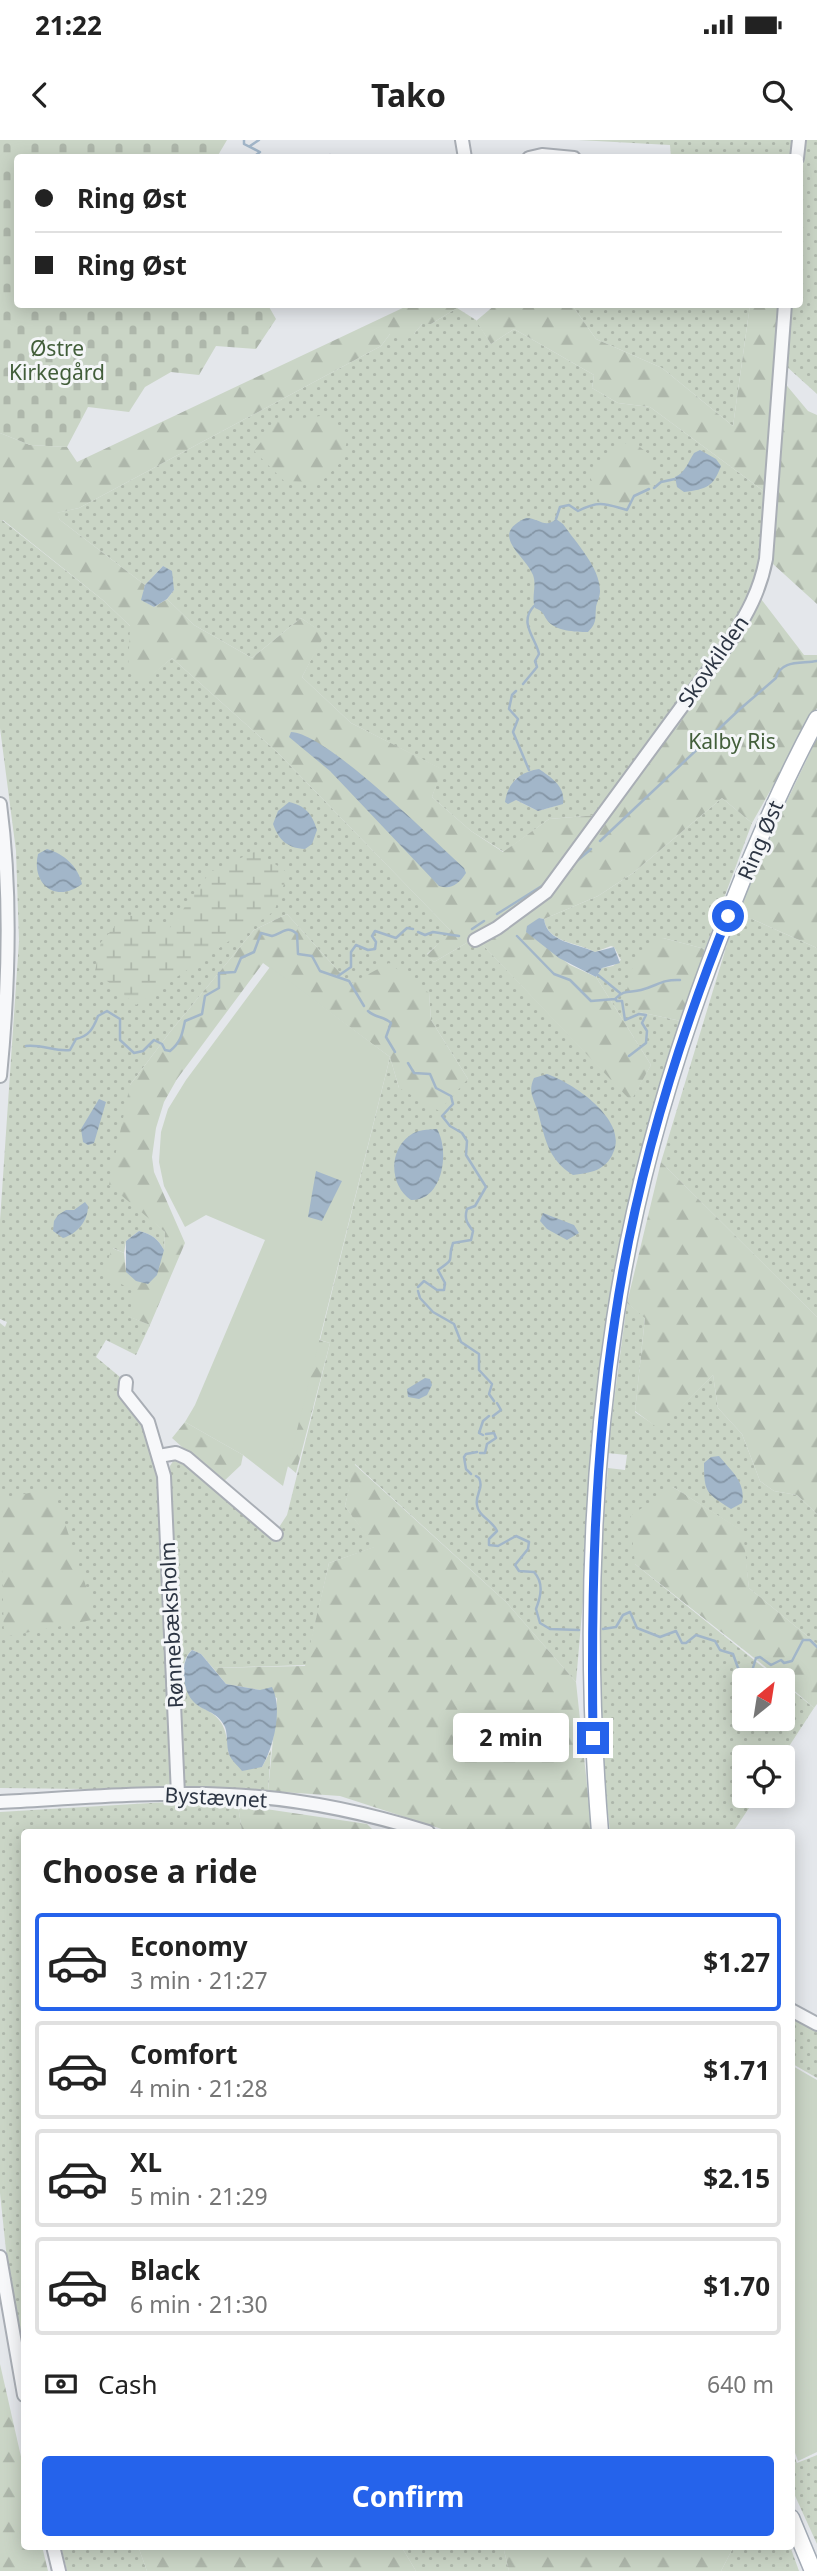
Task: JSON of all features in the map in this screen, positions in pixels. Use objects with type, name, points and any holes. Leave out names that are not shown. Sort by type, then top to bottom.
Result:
[{"type":"main road","name":"Ring Øst","points":[[600,1829],[593,1738],[593,1546],[602,1424],[615,1318],[633,1224],[650,1151],[709,961],[755,848],[817,719]]},
{"type":"main road","points":[[795,2528],[813,2571]]},
{"type":"street","name":"Skovkilden","points":[[475,940],[497,928],[545,892],[730,641],[752,604],[766,559],[785,308]]},
{"type":"street","points":[[0,804],[6,850],[9,940],[0,1076]]},
{"type":"street","name":"Rønnebæksholm","points":[[126,1382],[128,1398],[148,1422],[164,1475],[178,1794]]},
{"type":"street","points":[[159,1456],[176,1453],[187,1458],[276,1534]]},
{"type":"street","name":"Bystævnet","points":[[0,1802],[178,1794],[230,1795],[335,1808],[416,1829]]},
{"type":"street","points":[[795,2012],[817,2024]]},
{"type":"street","points":[[0,2257],[21,2378]]},
{"type":"street","points":[[54,2550],[59,2571]]},
{"type":"green space","name":"Østre Kirkegård","points":[[0,140],[227,140],[219,154],[14,154],[14,308],[270,308],[276,319],[256,349],[216,346],[199,375],[171,372],[145,387],[129,412],[88,407],[67,447],[30,445],[0,433]]},
{"type":"green space","points":[[578,140],[793,140],[792,154],[671,154],[670,145]]},
{"type":"green space","points":[[805,140],[817,140],[817,394],[786,366],[791,308],[803,308]]},
{"type":"green space","points":[[403,308],[457,308],[431,324],[422,324],[414,334],[390,334],[381,346],[79,508],[57,513],[60,520],[145,585],[142,600],[154,607],[167,599],[194,625],[252,658],[301,618],[325,634],[302,677],[351,723],[442,769],[432,797],[471,831],[503,852],[549,819],[598,815],[551,883],[475,938],[434,962],[427,955],[451,931],[277,752],[172,658],[146,680],[128,670],[130,626],[104,601],[3,520],[0,521],[0,433],[30,445],[67,447],[77,462]]},
{"type":"green space","points":[[457,308],[476,320],[491,344],[514,329],[594,375],[592,388],[618,403],[650,407],[765,492],[758,580],[726,639],[598,815],[549,819],[504,852],[471,831],[432,797],[441,769],[351,723],[302,677],[324,634],[301,618],[252,658],[194,625],[167,599],[174,590],[163,566],[145,585],[60,520],[56,513],[79,508],[381,346],[390,334],[414,334],[422,324],[431,324]],"holes":[[[516,778],[555,806],[538,811],[516,800],[512,801],[507,794]]]},
{"type":"green space","points":[[491,308],[574,308],[596,339],[662,368],[733,426],[750,308],[780,308],[765,492],[650,407],[618,403],[592,388],[594,375],[514,329],[491,344],[476,321]]},
{"type":"green space","points":[[574,308],[750,308],[733,426],[662,368],[596,339]]},
{"type":"green space","points":[[783,381],[808,411],[817,415],[817,604],[773,564]]},
{"type":"green space","points":[[329,415],[348,437],[342,461],[321,482],[284,481],[254,451],[277,421]]},
{"type":"green space","points":[[631,440],[650,455],[654,488],[634,496],[627,510],[600,503],[588,471],[601,459]]},
{"type":"green space","points":[[2,520],[104,601],[130,626],[146,679],[172,658],[277,752],[452,932],[427,954],[434,962],[475,938],[478,940],[631,1100],[651,1065],[596,977],[602,968],[613,966],[621,960],[611,946],[595,952],[564,941],[551,933],[544,919],[598,896],[633,873],[722,798],[752,823],[705,949],[663,938],[639,1012],[681,1021],[644,1144],[608,1311],[576,1682],[506,1602],[355,1464],[345,1506],[375,1547],[329,1563],[306,1665],[213,1668],[201,1654],[192,1650],[185,1663],[186,1678],[199,1706],[208,1710],[223,1725],[229,1755],[262,1767],[271,1750],[268,1791],[181,1787],[170,1466],[175,1458],[186,1460],[274,1535],[287,1515],[330,1343],[320,1340],[390,1057],[399,1088],[468,1079],[431,1020],[429,993],[350,984],[287,914],[254,930],[130,1085],[145,1214],[165,1232],[164,1250],[154,1238],[139,1231],[126,1241],[124,1253],[113,1248],[138,1292],[128,1316],[150,1325],[136,1355],[106,1340],[96,1357],[120,1377],[119,1394],[144,1426],[159,1476],[173,1790],[0,1788],[0,1323],[5,1327],[7,1322],[0,1319],[0,1221],[19,941],[16,851],[0,728]]},
{"type":"green space","name":"Kalby Ris","points":[[761,599],[804,655],[817,655],[817,708],[752,823],[722,798],[633,873],[598,896],[544,919],[539,918],[527,932],[570,965],[596,977],[651,1065],[631,1101],[477,939],[540,901],[734,643]]},
{"type":"green space","name":"Kalby Ris","points":[[817,738],[817,948],[752,919],[735,918],[761,855]]},
{"type":"green space","points":[[256,851],[288,873],[274,912],[136,1005],[95,971],[101,942],[126,914],[169,929],[210,872]]},
{"type":"green space","points":[[287,914],[350,984],[389,963],[429,993],[431,1020],[468,1079],[439,1111],[399,1088],[390,1057],[263,963],[177,1079],[164,1102],[156,1128],[152,1157],[154,1172],[185,1243],[150,1325],[127,1316],[137,1292],[103,1275],[112,1248],[124,1253],[126,1272],[164,1250],[165,1232],[109,1185],[130,1085],[254,930]]},
{"type":"green space","points":[[735,918],[752,919],[817,948],[817,1317],[661,1162]]},
{"type":"green space","points":[[663,938],[705,949],[681,1021],[639,1012],[627,990],[635,957]]},
{"type":"green space","points":[[270,967],[390,1057],[283,1486],[243,1455],[185,1422],[195,1405],[265,1240],[206,1215],[185,1227],[164,1186],[159,1162],[161,1132],[168,1109],[186,1080]]},
{"type":"green space","points":[[661,1162],[817,1317],[817,1514],[797,1495],[774,1491],[760,1481],[742,1434],[718,1408],[713,1375],[659,1429],[635,1411],[645,1318],[627,1303]]},
{"type":"green space","points":[[627,1303],[645,1317],[635,1412],[659,1428],[713,1375],[718,1408],[742,1434],[760,1481],[774,1491],[797,1495],[817,1514],[817,1644],[749,1588],[742,1531],[673,1487],[635,1564],[764,1668],[732,1668],[732,1731],[795,1731],[795,1693],[814,1708],[790,1745],[732,1745],[732,1808],[749,1808],[735,1829],[610,1829],[600,1696],[602,1559],[608,1468],[625,1470],[627,1455],[607,1453]]},
{"type":"green space","points":[[308,1337],[330,1343],[296,1473],[284,1463]]},
{"type":"green space","points":[[185,1422],[243,1455],[241,1465],[222,1483],[172,1438]]},
{"type":"green space","points":[[354,1464],[506,1602],[576,1682],[592,1829],[442,1829],[340,1796],[268,1791],[277,1698],[260,1690],[226,1684],[213,1668],[305,1666],[329,1563],[374,1547],[345,1506]]},
{"type":"green space","points":[[673,1487],[743,1531],[749,1588],[817,1644],[817,1704],[814,1708],[795,1691],[795,1668],[767,1668],[635,1564],[630,1516]]},
{"type":"green space","points":[[53,1488],[97,1619],[4,1637],[0,1499]]},
{"type":"green space","points":[[185,1801],[238,1805],[242,1829],[21,1829],[21,2338],[7,2260],[0,2193],[0,1812]]},
{"type":"green space","points":[[238,1805],[367,1824],[372,1829],[242,1829]]},
{"type":"green space","points":[[795,2018],[817,2030],[817,2078],[795,2065]]},
{"type":"green space","points":[[795,2067],[817,2080],[817,2452],[798,2461],[795,2453]]},
{"type":"green space","points":[[0,2364],[21,2457],[21,2550],[43,2550],[48,2571],[0,2571]]},
{"type":"green space","points":[[817,2455],[817,2544],[795,2496],[795,2458],[797,2463]]},
{"type":"green space","points":[[62,2550],[139,2550],[147,2571],[67,2571]]},
{"type":"green space","points":[[139,2550],[403,2550],[416,2571],[147,2571]]},
{"type":"green space","points":[[403,2550],[504,2550],[509,2571],[416,2571]]},
{"type":"green space","points":[[504,2550],[732,2550],[721,2571],[509,2571]]},
{"type":"green space","points":[[732,2550],[791,2550],[799,2571],[721,2571]]},
{"type":"water","points":[[700,450],[716,459],[721,466],[708,486],[684,492],[677,487],[675,477],[684,470],[694,453]]},
{"type":"water","points":[[526,518],[545,523],[556,519],[563,524],[592,564],[599,582],[600,595],[594,623],[588,632],[555,627],[535,608],[533,575],[509,538],[515,525]]},
{"type":"water","points":[[163,566],[172,571],[174,590],[167,599],[154,607],[141,600],[145,585]]},
{"type":"water","points":[[291,732],[307,737],[329,750],[379,790],[464,868],[466,873],[461,880],[451,887],[439,886],[330,771],[289,737]]},
{"type":"water","points":[[539,769],[560,788],[563,804],[538,811],[516,800],[508,804],[505,802],[516,779]]},
{"type":"water","points":[[289,802],[307,812],[317,830],[312,844],[305,849],[284,842],[273,824],[278,811]]},
{"type":"water","points":[[47,849],[69,862],[82,884],[63,892],[48,888],[42,882],[38,874],[38,854]]},
{"type":"water","points":[[539,918],[544,919],[551,933],[564,941],[595,952],[614,947],[620,963],[602,968],[596,977],[559,958],[526,932],[527,926]]},
{"type":"water","points":[[547,1074],[584,1094],[596,1104],[613,1128],[616,1141],[613,1153],[600,1168],[573,1175],[552,1154],[531,1090],[534,1078]]},
{"type":"water","points":[[99,1099],[106,1102],[94,1143],[88,1145],[83,1142],[81,1129]]},
{"type":"water","points":[[437,1129],[441,1138],[443,1161],[437,1184],[422,1198],[411,1200],[404,1194],[396,1178],[394,1169],[398,1151],[412,1134]]},
{"type":"water","points":[[316,1171],[342,1181],[322,1221],[308,1217]]},
{"type":"water","points":[[85,1202],[88,1206],[86,1217],[77,1230],[63,1238],[53,1231],[58,1215],[66,1210],[74,1210]]},
{"type":"water","points":[[543,1213],[574,1225],[579,1233],[567,1240],[547,1229],[540,1221]]},
{"type":"water","points":[[139,1231],[154,1238],[164,1250],[157,1275],[148,1284],[136,1281],[126,1272],[126,1241]]},
{"type":"water","points":[[425,1378],[430,1379],[432,1385],[427,1395],[419,1399],[408,1397],[407,1389]]},
{"type":"water","points":[[719,1456],[737,1478],[742,1489],[742,1503],[731,1509],[712,1496],[706,1487],[704,1463],[711,1457]]},
{"type":"water","points":[[192,1650],[201,1654],[226,1684],[260,1690],[272,1687],[277,1706],[276,1727],[262,1767],[242,1771],[229,1754],[222,1721],[196,1704],[189,1695],[184,1682],[184,1667]]},
{"type":"waterway","points":[[244,140],[244,144],[260,152],[257,154]]},
{"type":"waterway","points":[[250,146],[259,140]]},
{"type":"waterway","points":[[654,488],[661,482],[675,479]]},
{"type":"waterway","points":[[556,519],[560,507],[569,505],[578,511],[602,504],[627,510],[634,496],[649,489]]},
{"type":"waterway","points":[[523,684],[537,667],[535,661],[539,654],[528,624],[529,612],[534,606]]},
{"type":"waterway","points":[[600,841],[776,678],[782,668],[817,661]]},
{"type":"waterway","points":[[516,691],[512,695],[509,709],[518,719],[513,732],[529,770]]},
{"type":"waterway","points":[[572,865],[591,849]]},
{"type":"waterway","points":[[497,914],[545,884]]},
{"type":"waterway","points":[[472,929],[484,921]]},
{"type":"waterway","points":[[338,976],[351,967],[351,952],[356,945],[368,950],[375,949],[376,942],[372,936],[375,931],[396,938],[407,928],[413,929]]},
{"type":"waterway","points":[[26,1046],[70,1050],[76,1039],[87,1034],[98,1016],[107,1011],[120,1019],[120,1040],[134,1053],[143,1051],[154,1040],[170,1051],[177,1044],[185,1021],[202,1014],[205,996],[219,988],[219,973],[235,972],[241,958],[254,952],[261,933],[272,936],[288,930],[294,931],[297,934],[298,954],[312,956],[320,971],[349,981],[364,1006]]},
{"type":"waterway","points":[[418,932],[425,935],[433,932],[459,936]]},
{"type":"waterway","points":[[517,936],[554,974],[570,980],[591,1001],[615,999],[624,993],[680,980]]},
{"type":"waterway","points":[[598,975],[620,993]]},
{"type":"waterway","points":[[615,999],[622,1001],[625,1020],[639,1014],[646,1015],[642,1023],[647,1031],[646,1043],[629,1056]]},
{"type":"waterway","points":[[368,1011],[391,1023],[386,1037],[395,1052]]},
{"type":"waterway","points":[[408,1063],[414,1073],[430,1074],[436,1088],[451,1096],[453,1104],[442,1116],[450,1126],[462,1133],[467,1141],[466,1155],[486,1187],[475,1206],[467,1209],[467,1221],[473,1231],[471,1240],[453,1243],[450,1261],[438,1270],[445,1283],[444,1290],[437,1290],[424,1281],[418,1287]]},
{"type":"waterway","points":[[418,1291],[420,1298],[433,1312],[454,1324],[461,1342],[479,1354],[479,1370],[492,1384],[489,1394],[494,1401]]},
{"type":"waterway","points":[[493,1416],[501,1410],[497,1403]]},
{"type":"waterway","points":[[483,1435],[479,1433],[483,1421],[489,1416]]},
{"type":"waterway","points":[[480,1453],[485,1453],[487,1444],[496,1438],[494,1433],[486,1434]]},
{"type":"waterway","points":[[471,1474],[466,1469],[464,1457],[477,1452]]},
{"type":"waterway","points":[[476,1476],[481,1485],[478,1509],[497,1531],[489,1539],[489,1545],[498,1546],[516,1536],[529,1542],[528,1549],[515,1565],[519,1571],[534,1572],[539,1581],[540,1594],[536,1609],[540,1623],[550,1629],[579,1630]]},
{"type":"waterway","points":[[603,1629],[616,1627],[623,1615],[630,1612],[637,1628],[660,1637],[676,1631],[682,1643],[696,1635],[715,1641],[720,1650],[733,1654],[738,1668],[745,1672],[752,1671],[756,1658],[760,1657],[771,1665],[781,1660],[784,1663],[792,1661],[803,1640],[810,1640],[817,1647]]},
{"type":"route","points":[[593,1738],[593,1546],[602,1424],[615,1318],[650,1151],[709,961],[728,916]]}]
